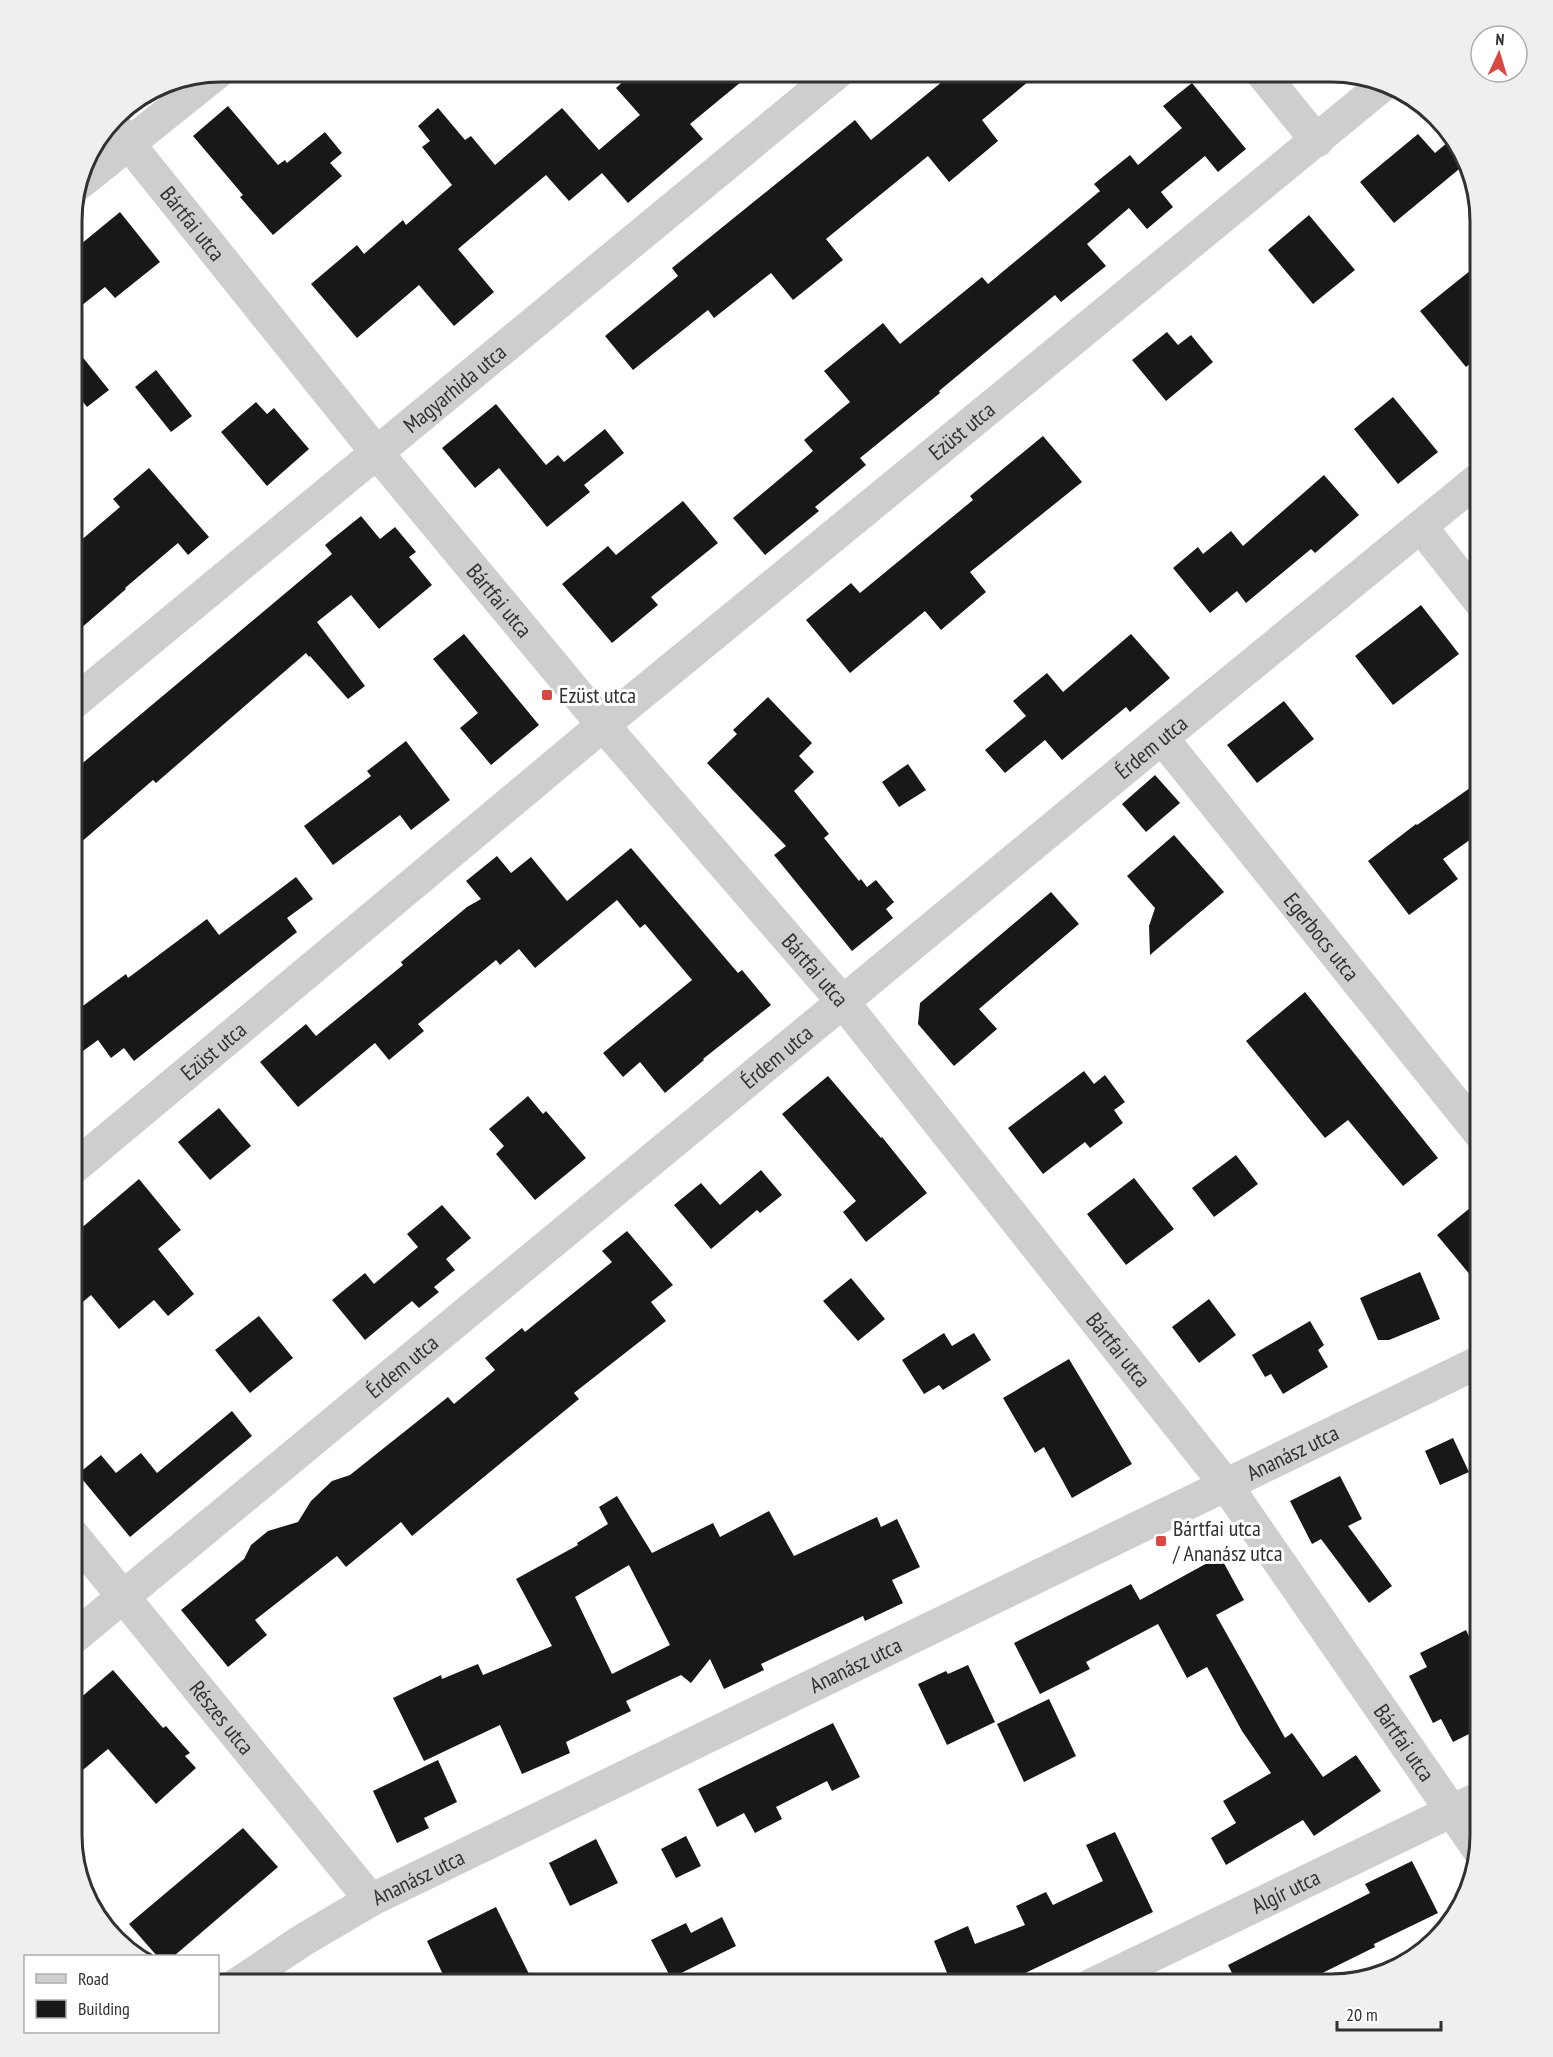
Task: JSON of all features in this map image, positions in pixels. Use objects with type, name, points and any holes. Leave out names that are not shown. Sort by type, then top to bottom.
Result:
[{"type":"street","name":"Magyarhida utca","points":[[83,695],[825,83]]},
{"type":"street","points":[[1270,83],[1317,141]]},
{"type":"street","points":[[94,166],[121,133],[199,84]]},
{"type":"street","name":"Ezüst utca","points":[[82,1160],[603,725],[1377,90]]},
{"type":"street","name":"Bártfai utca","points":[[121,133],[377,453],[603,725],[843,1002],[1226,1485],[1467,1804]]},
{"type":"street","name":"Érdem utca","points":[[82,1631],[1470,486]]},
{"type":"street","points":[[1420,527],[1470,589]]},
{"type":"street","name":"Egerbocs utca","points":[[1162,738],[1470,1121]]},
{"type":"street","name":"Ananász utca","points":[[252,1974],[303,1940],[371,1900],[1470,1366]]},
{"type":"street","name":"Részes utca","points":[[82,1546],[371,1900]]},
{"type":"street","name":"Algír utca","points":[[1114,1974],[1467,1804]]},
{"type":"building","points":[[622,83],[740,83],[690,124],[703,139],[628,203],[602,173],[569,201],[546,175],[458,249],[494,292],[454,326],[419,285],[357,338],[311,284],[357,245],[364,254],[403,220],[406,225],[452,185],[422,147],[430,141],[418,126],[438,108],[465,140],[471,136],[495,165],[562,108],[599,150],[640,115],[616,88]]},
{"type":"building","points":[[941,83],[1027,83],[982,120],[998,141],[949,182],[928,156],[826,239],[843,260],[793,300],[771,273],[714,318],[708,310],[633,370],[605,336],[678,276],[672,268],[855,120],[871,140]]},
{"type":"building","points":[[1192,83],[1246,149],[1218,172],[1205,156],[1161,192],[1173,207],[1147,229],[1129,208],[1087,244],[1106,266],[1061,302],[1055,295],[939,391],[940,393],[860,458],[866,465],[815,507],[819,511],[765,555],[733,518],[813,451],[804,440],[850,402],[824,371],[883,323],[900,344],[982,277],[988,284],[1100,191],[1094,184],[1130,155],[1138,165],[1182,128],[1163,106]]},
{"type":"building","points":[[228,106],[278,165],[285,160],[287,163],[325,132],[342,153],[330,163],[342,176],[273,235],[240,197],[243,195],[193,136]]},
{"type":"building","points":[[1418,134],[1435,153],[1446,143],[1460,168],[1394,223],[1360,182]]},
{"type":"building","points":[[120,212],[160,262],[115,298],[105,287],[83,304],[83,242]]},
{"type":"building","points":[[1309,215],[1355,270],[1313,304],[1268,250]]},
{"type":"building","points":[[1470,271],[1470,364],[1466,367],[1420,311]]},
{"type":"building","points":[[1167,332],[1178,345],[1191,335],[1213,362],[1166,401],[1132,360]]},
{"type":"building","points":[[83,358],[109,390],[87,407],[83,402]]},
{"type":"building","points":[[156,370],[192,416],[171,432],[135,387]]},
{"type":"building","points":[[1393,397],[1438,452],[1398,484],[1354,429]]},
{"type":"building","points":[[256,402],[267,414],[274,408],[309,449],[267,486],[221,432]]},
{"type":"building","points":[[496,404],[546,465],[558,455],[564,462],[605,429],[624,453],[584,485],[590,492],[547,527],[499,468],[475,488],[442,448]]},
{"type":"building","points":[[1043,436],[1082,482],[970,572],[986,592],[941,630],[925,611],[850,673],[806,620],[851,583],[860,593],[973,500],[970,496]]},
{"type":"building","points":[[149,468],[209,537],[188,555],[178,543],[83,627],[83,539],[120,507],[113,499]]},
{"type":"building","points":[[1324,475],[1359,515],[1315,553],[1311,549],[1246,603],[1237,591],[1210,613],[1173,568],[1198,547],[1203,554],[1231,531],[1243,546]]},
{"type":"building","points":[[683,501],[718,543],[651,597],[658,605],[612,643],[562,584],[608,546],[616,555]]},
{"type":"building","points":[[361,516],[380,539],[395,527],[416,552],[409,557],[432,585],[379,629],[351,595],[317,622],[365,686],[348,699],[306,653],[156,783],[153,780],[83,841],[83,763],[332,554],[325,545]]},
{"type":"building","points":[[1421,605],[1459,654],[1393,705],[1355,656]]},
{"type":"building","points":[[464,634],[539,725],[491,765],[460,728],[478,713],[433,659]]},
{"type":"building","points":[[1131,634],[1170,678],[1130,712],[1126,707],[1062,760],[1045,740],[1005,773],[985,750],[1026,716],[1013,701],[1047,673],[1063,692]]},
{"type":"building","points":[[768,697],[812,743],[799,756],[814,772],[794,791],[829,834],[824,838],[859,881],[861,879],[867,887],[876,880],[894,902],[886,909],[893,918],[852,951],[774,855],[786,846],[707,763],[737,734],[733,730]]},
{"type":"building","points":[[1284,701],[1314,739],[1257,783],[1227,745]]},
{"type":"building","points":[[406,741],[450,800],[411,830],[400,815],[333,865],[304,826],[371,776],[367,771]]},
{"type":"building","points":[[908,764],[926,790],[899,807],[882,782]]},
{"type":"building","points":[[1155,775],[1180,803],[1146,832],[1122,804]]},
{"type":"building","points":[[1470,788],[1470,840],[1443,859],[1458,879],[1409,915],[1368,861]]},
{"type":"building","points":[[1174,835],[1224,892],[1150,955],[1149,926],[1155,908],[1127,876]]},
{"type":"building","points":[[631,848],[738,973],[742,970],[771,1005],[703,1059],[665,1093],[640,1062],[623,1077],[603,1053],[692,980],[645,924],[640,928],[617,900],[535,968],[519,949],[500,965],[496,960],[418,1024],[424,1031],[389,1060],[375,1043],[298,1107],[260,1062],[306,1024],[316,1036],[403,965],[401,962],[467,907],[481,899],[466,881],[497,856],[511,873],[531,857],[567,901]]},
{"type":"building","points":[[296,877],[313,899],[287,918],[297,932],[134,1061],[124,1048],[111,1058],[98,1040],[82,1051],[83,1006],[126,974],[128,978],[207,919],[219,935]]},
{"type":"building","points":[[1051,892],[1079,924],[979,1009],[997,1029],[954,1066],[918,1024],[920,1003]]},
{"type":"building","points":[[1305,992],[1438,1158],[1403,1186],[1348,1120],[1325,1138],[1246,1041]]},
{"type":"building","points":[[1084,1071],[1094,1084],[1105,1075],[1125,1102],[1114,1110],[1123,1123],[1090,1148],[1085,1142],[1043,1174],[1008,1128]]},
{"type":"building","points":[[828,1076],[882,1137],[927,1193],[866,1242],[843,1212],[856,1201],[782,1114]]},
{"type":"building","points":[[528,1096],[543,1114],[546,1111],[586,1158],[535,1200],[496,1154],[504,1146],[489,1129]]},
{"type":"building","points":[[219,1108],[251,1146],[210,1180],[178,1142]]},
{"type":"building","points":[[1236,1155],[1258,1184],[1214,1217],[1192,1188]]},
{"type":"building","points":[[761,1170],[782,1195],[760,1213],[757,1210],[711,1249],[674,1205],[701,1183],[720,1205]]},
{"type":"building","points":[[1134,1178],[1174,1229],[1126,1265],[1087,1214]]},
{"type":"building","points":[[139,1179],[181,1230],[158,1249],[194,1294],[168,1316],[154,1300],[119,1329],[91,1295],[82,1302],[82,1227]]},
{"type":"building","points":[[442,1205],[471,1238],[446,1259],[455,1270],[434,1287],[439,1292],[419,1308],[412,1301],[365,1340],[332,1300],[365,1273],[374,1284],[418,1247],[407,1234]]},
{"type":"building","points":[[1470,1208],[1470,1275],[1437,1235]]},
{"type":"building","points":[[627,1231],[673,1285],[651,1302],[666,1321],[574,1393],[579,1399],[412,1536],[401,1522],[346,1567],[337,1556],[255,1620],[267,1635],[228,1667],[181,1610],[244,1559],[251,1545],[268,1531],[298,1522],[311,1501],[332,1481],[350,1475],[448,1397],[454,1404],[495,1370],[485,1358],[522,1328],[525,1332],[612,1262],[602,1251]]},
{"type":"building","points":[[1420,1272],[1440,1319],[1389,1340],[1378,1340],[1360,1298]]},
{"type":"building","points":[[851,1278],[885,1319],[858,1341],[823,1301]]},
{"type":"building","points":[[1209,1299],[1236,1335],[1199,1363],[1172,1327]]},
{"type":"building","points":[[259,1316],[293,1358],[250,1393],[215,1350]]},
{"type":"building","points":[[1310,1321],[1324,1345],[1318,1350],[1328,1367],[1283,1394],[1271,1374],[1265,1377],[1252,1355]]},
{"type":"building","points":[[944,1333],[952,1346],[974,1333],[991,1360],[943,1390],[939,1385],[924,1394],[902,1360]]},
{"type":"building","points":[[1069,1359],[1132,1464],[1072,1498],[1044,1447],[1035,1453],[1003,1398]]},
{"type":"building","points":[[232,1411],[252,1436],[130,1537],[82,1479],[82,1471],[101,1455],[116,1473],[141,1453],[157,1473]]},
{"type":"building","points":[[1453,1438],[1469,1472],[1440,1485],[1425,1451]]},
{"type":"building","points":[[1340,1476],[1362,1519],[1348,1526],[1392,1586],[1369,1603],[1321,1539],[1312,1544],[1290,1501]]},
{"type":"building","points":[[617,1496],[652,1553],[713,1523],[720,1537],[769,1511],[794,1556],[877,1517],[881,1527],[897,1519],[920,1567],[892,1580],[903,1603],[865,1621],[863,1616],[761,1664],[764,1670],[724,1689],[710,1659],[691,1683],[681,1675],[626,1701],[631,1711],[566,1742],[570,1753],[522,1774],[500,1725],[424,1761],[393,1698],[441,1675],[442,1679],[478,1664],[483,1675],[552,1646],[516,1579],[578,1545],[577,1543],[608,1524],[599,1507]],"holes":[[[629,1565],[670,1645],[612,1674],[575,1597]]]},
{"type":"building","points":[[1220,1556],[1244,1600],[1216,1615],[1285,1738],[1292,1733],[1323,1777],[1356,1755],[1381,1791],[1314,1836],[1303,1820],[1226,1865],[1211,1838],[1236,1823],[1223,1801],[1271,1773],[1242,1731],[1207,1667],[1187,1678],[1158,1624],[1086,1662],[1090,1669],[1040,1694],[1014,1643],[1131,1584],[1140,1600]]},
{"type":"building","points":[[1466,1630],[1470,1638],[1470,1734],[1453,1742],[1441,1719],[1433,1723],[1409,1676],[1427,1667],[1420,1653]]},
{"type":"building","points":[[968,1665],[995,1722],[947,1745],[918,1684],[946,1671],[948,1674]]},
{"type":"building","points":[[113,1670],[163,1728],[166,1726],[190,1753],[185,1756],[196,1768],[156,1804],[108,1749],[82,1771],[82,1696]]},
{"type":"building","points":[[1049,1699],[1076,1756],[1024,1782],[997,1724]]},
{"type":"building","points":[[833,1723],[860,1777],[832,1791],[827,1781],[776,1807],[782,1819],[755,1833],[744,1813],[717,1827],[698,1789]]},
{"type":"building","points":[[438,1760],[457,1802],[424,1818],[429,1828],[397,1843],[373,1791]]},
{"type":"building","points":[[243,1828],[278,1867],[175,1955],[156,1955],[129,1924]]},
{"type":"building","points":[[1115,1832],[1153,1912],[1023,1974],[948,1974],[934,1941],[968,1926],[975,1944],[1025,1925],[1016,1906],[1046,1892],[1053,1905],[1103,1881],[1086,1845]]},
{"type":"building","points":[[686,1836],[701,1866],[676,1878],[661,1849]]},
{"type":"building","points":[[596,1839],[618,1883],[570,1906],[549,1863]]},
{"type":"building","points":[[1412,1861],[1438,1913],[1374,1944],[1375,1947],[1320,1974],[1232,1974],[1228,1965],[1370,1893],[1365,1884]]},
{"type":"building","points":[[496,1907],[529,1974],[443,1974],[427,1941]]},
{"type":"building","points":[[722,1917],[736,1946],[679,1974],[669,1974],[651,1940],[686,1923],[691,1933]]},
{"type":"place","name":"Ezüst utca","points":[[547,695]]},
{"type":"place","name":"Bártfai utca / Ananász utca","points":[[1161,1541]]}]
